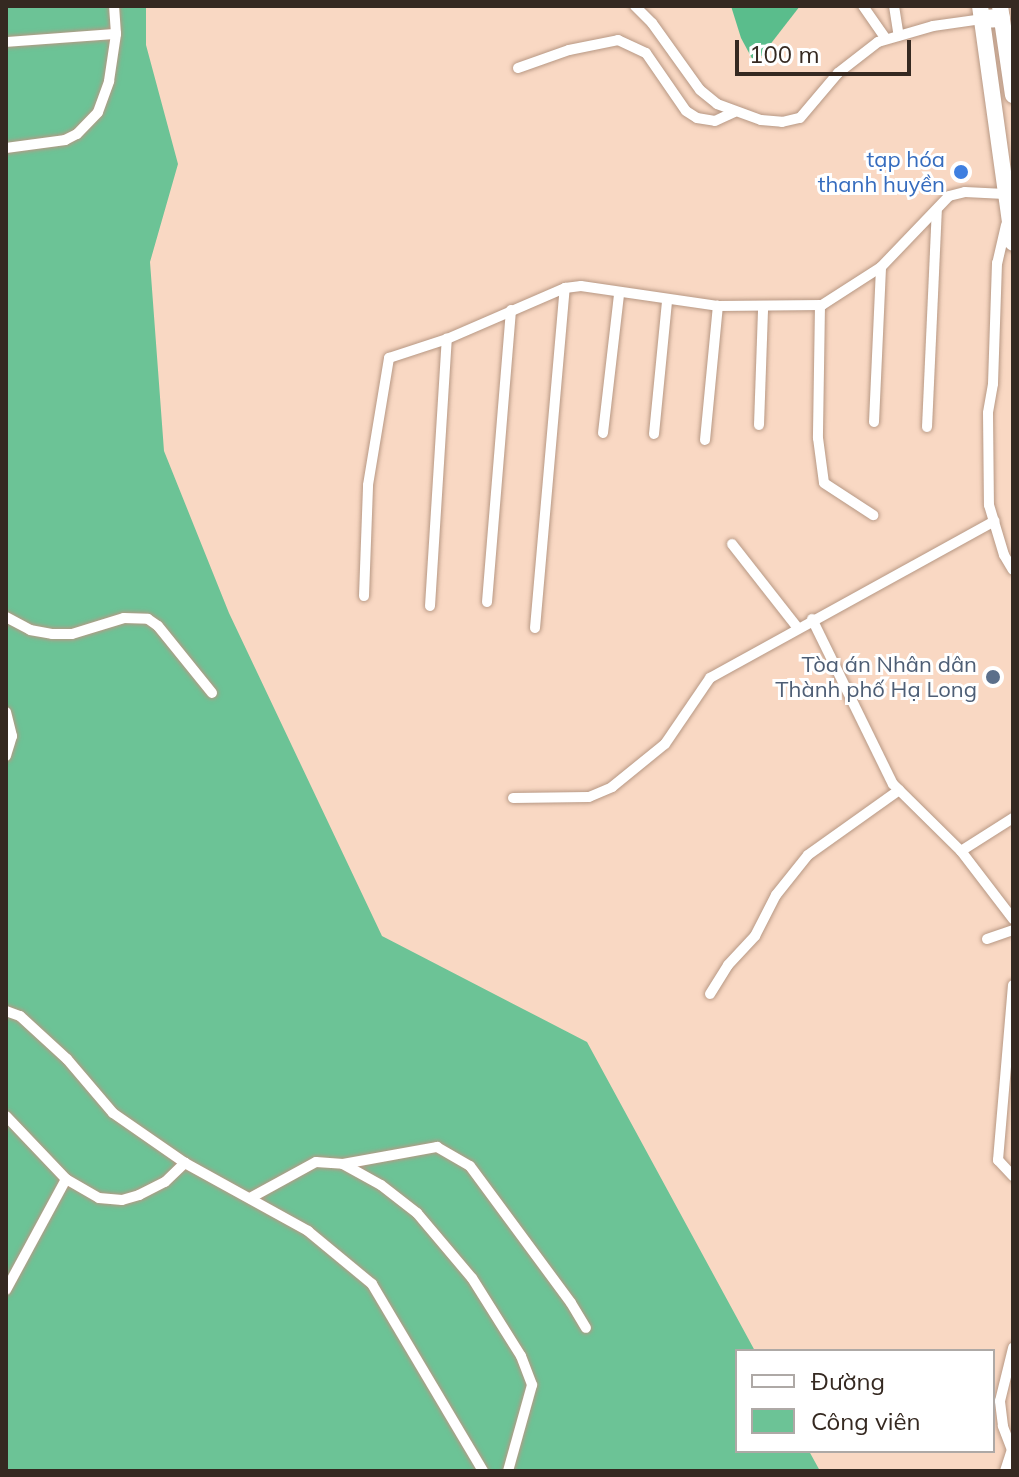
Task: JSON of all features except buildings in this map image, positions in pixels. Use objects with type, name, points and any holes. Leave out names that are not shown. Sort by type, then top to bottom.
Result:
[{"type":"highway","points":[[981,13],[1001,12]]},
{"type":"main road","points":[[1001,12],[1013,95]]},
{"type":"main road","points":[[981,13],[1013,243]]},
{"type":"street","points":[[6,148],[65,140],[87,126],[105,97],[116,34],[115,6]]},
{"type":"street","points":[[635,6],[652,23],[700,90],[717,104],[761,120],[800,118],[838,73],[878,42],[981,13]]},
{"type":"street","points":[[863,6],[886,39]]},
{"type":"street","points":[[894,6],[899,36]]},
{"type":"street","points":[[6,42],[116,34]]},
{"type":"street","points":[[518,68],[569,50],[618,40],[646,53],[686,111],[697,118],[715,121],[734,112]]},
{"type":"street","points":[[364,596],[368,485],[389,358],[447,339],[565,288],[596,287],[619,294],[718,306],[763,308],[820,305],[881,267],[949,196],[965,192],[1005,194]]},
{"type":"street","points":[[927,427],[937,210]]},
{"type":"street","points":[[1009,215],[997,263],[993,384],[988,413],[989,505],[1013,570]]},
{"type":"street","points":[[874,422],[881,267]]},
{"type":"street","points":[[535,628],[565,288]]},
{"type":"street","points":[[603,433],[619,294]]},
{"type":"street","points":[[654,434],[667,301]]},
{"type":"street","points":[[820,305],[818,438],[824,483],[873,515]]},
{"type":"street","points":[[705,440],[718,306]]},
{"type":"street","points":[[759,425],[763,308]]},
{"type":"street","points":[[487,602],[511,310]]},
{"type":"street","points":[[430,606],[447,339]]},
{"type":"street","points":[[513,798],[589,797],[612,787],[665,744],[710,678],[797,627],[994,521]]},
{"type":"street","points":[[732,544],[797,627]]},
{"type":"street","points":[[6,617],[30,630],[52,634],[72,634],[124,618],[148,619],[158,626],[212,693]]},
{"type":"street","points":[[812,619],[859,722],[899,790],[961,851],[1013,919]]},
{"type":"street","points":[[6,712],[12,736],[6,756]]},
{"type":"street","points":[[710,994],[728,965],[755,936],[776,895],[808,855],[899,790]]},
{"type":"street","points":[[961,851],[1013,818]]},
{"type":"street","points":[[987,939],[1013,930]]},
{"type":"street","points":[[1013,985],[999,1110],[998,1160],[1013,1176]]},
{"type":"street","points":[[6,1011],[20,1016],[67,1059],[113,1113],[185,1163],[252,1197],[308,1231],[372,1284],[483,1471]]},
{"type":"street","points":[[6,1116],[66,1179],[99,1198],[122,1200],[165,1182],[185,1163]]},
{"type":"street","points":[[252,1197],[316,1162],[343,1164],[437,1147],[470,1166],[586,1328]]},
{"type":"street","points":[[343,1164],[381,1185],[417,1213],[472,1278],[521,1356],[532,1385],[508,1471]]},
{"type":"street","points":[[6,1290],[66,1179]]},
{"type":"street","points":[[1005,1471],[1012,1450],[1003,1426],[1000,1401],[1013,1348]]},
{"type":"green space","points":[[6,6],[146,6],[146,45],[178,164],[150,262],[164,451],[229,613],[382,936],[587,1042],[754,1349],[735,1349],[735,1453],[810,1453],[820,1471],[6,1471]]},
{"type":"green space","points":[[731,6],[800,6],[755,64],[741,38]]},
{"type":"place","name":"tạp hóa thanh huyền","points":[[961,172]]},
{"type":"place","name":"Tòa án Nhân dân Thành phố Hạ Long","points":[[993,677]]}]
